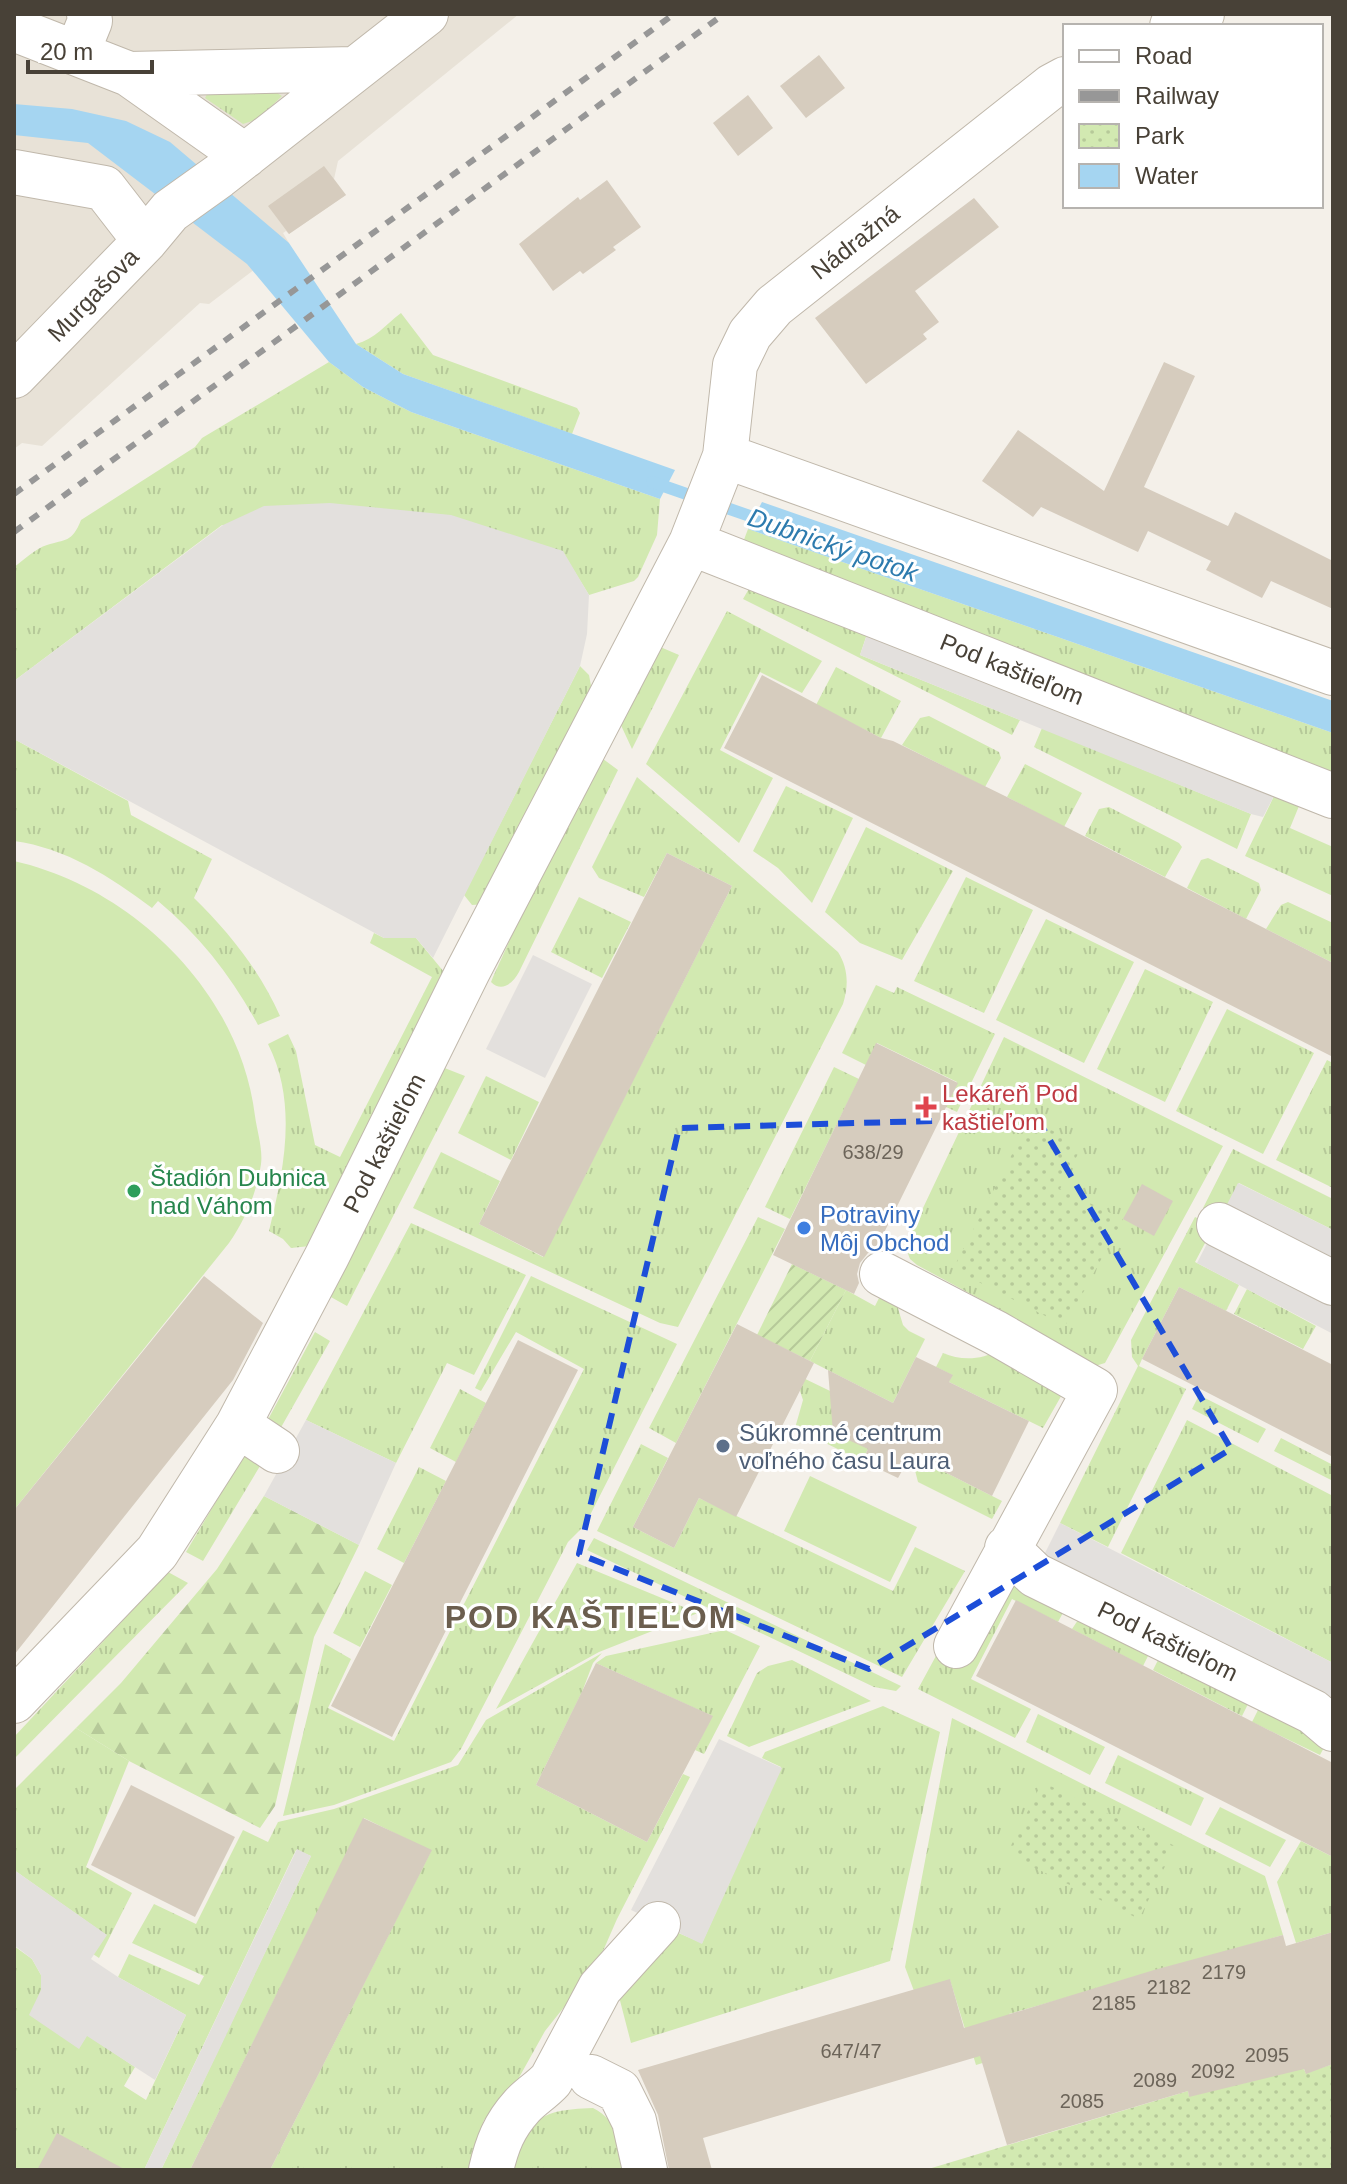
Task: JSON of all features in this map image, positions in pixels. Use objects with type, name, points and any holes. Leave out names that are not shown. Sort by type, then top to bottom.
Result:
[{"type":"street","name":"Murgašova","points":[[14,376],[158,226],[426,14]]},
{"type":"street","points":[[1177,24],[1202,14]]},
{"type":"street","points":[[14,29],[83,33],[232,166]]},
{"type":"street","points":[[129,74],[353,69]]},
{"type":"street","name":"Nádražná","points":[[709,499],[735,365],[750,334],[774,306],[1063,80]]},
{"type":"street","points":[[14,172],[104,188],[158,226]]},
{"type":"street","points":[[709,499],[1333,673]]},
{"type":"street","name":"Pod kaštieľom","points":[[14,1701],[157,1552],[238,1425],[709,499],[1333,796]]},
{"type":"street","points":[[1219,1225],[1333,1283]]},
{"type":"street","points":[[882,1274],[996,1333],[1095,1390],[956,1646]]},
{"type":"street","points":[[238,1425],[277,1451]]},
{"type":"street","name":"Pod kaštieľom","points":[[1007,1548],[1035,1575],[1313,1712],[1333,1729]]},
{"type":"street","points":[[491,2170],[499,2138],[524,2104],[541,2093],[551,2080],[600,1988],[658,1924]]},
{"type":"street","points":[[591,2077],[619,2091],[634,2121],[645,2170]]},
{"type":"highlighted area","points":[[1037,1118],[1231,1449],[869,1669],[579,1554],[679,1128]]},
{"type":"shaded area","points":[[14,14],[519,14],[338,161],[334,179],[346,195],[289,234],[286,231],[283,233],[289,243],[209,304],[200,303],[42,446],[22,443],[14,449]]},
{"type":"shaded area","points":[[330,503],[451,515],[563,551],[589,595],[587,634],[580,666],[433,958],[416,938],[384,938],[14,739],[14,681],[223,525],[264,506]]},
{"type":"shaded area","points":[[874,614],[1333,796],[1333,820],[1274,796],[1263,817],[1251,814],[860,655]]},
{"type":"shaded area","points":[[533,955],[592,984],[545,1078],[486,1049]]},
{"type":"shaded area","points":[[1238,1183],[1333,1230],[1333,1334],[1197,1263]]},
{"type":"shaded area","points":[[306,1420],[396,1463],[359,1545],[264,1496]]},
{"type":"shaded area","points":[[1060,1523],[1333,1663],[1333,1705],[1041,1561]]},
{"type":"shaded area","points":[[719,1739],[782,1768],[702,1944],[631,1910]]},
{"type":"shaded area","points":[[297,1849],[311,1856],[219,2050],[161,2170],[144,2170]]},
{"type":"shaded area","points":[[14,1870],[107,1935],[91,1959],[186,2015],[155,2080],[87,2036],[79,2049],[29,2015],[41,1990],[41,1975],[32,1959],[14,1945]]},
{"type":"green space","points":[[211,87],[269,88],[282,96],[258,119],[243,124],[205,98]]},
{"type":"green space","points":[[401,313],[433,355],[577,408],[580,413],[572,434],[403,374],[356,344],[374,335]]},
{"type":"green space","points":[[329,362],[363,387],[411,412],[660,499],[657,535],[638,577],[589,595],[562,551],[222,525],[14,681],[14,567],[39,549],[71,536],[81,520],[195,447],[202,438]]},
{"type":"green space","points":[[748,529],[1333,733],[1333,778],[742,545]]},
{"type":"green space","points":[[750,587],[868,631],[860,655],[1020,720],[1012,735],[743,599]]},
{"type":"green space","points":[[727,611],[822,661],[802,693],[760,672],[720,750],[773,778],[739,843],[646,764]]},
{"type":"green space","points":[[658,646],[679,655],[632,749],[619,721]]},
{"type":"green space","points":[[580,666],[589,675],[592,691],[486,904],[472,905],[464,895]]},
{"type":"green space","points":[[836,667],[901,701],[881,738],[816,705]]},
{"type":"green space","points":[[929,716],[999,752],[1001,758],[985,787],[902,745],[920,718]]},
{"type":"green space","points":[[1042,728],[1251,814],[1237,849],[1034,747]]},
{"type":"green space","points":[[14,739],[128,801],[131,815],[212,859],[194,898],[243,953],[280,1016],[258,1025],[214,958],[188,928],[158,901],[152,908],[120,885],[70,857],[14,841]]},
{"type":"green space","points":[[595,753],[618,770],[519,972],[514,980],[499,987],[491,982],[493,977]]},
{"type":"green space","points":[[1025,764],[1082,793],[1064,827],[1007,797]]},
{"type":"green space","points":[[637,777],[838,952],[846,977],[843,1004],[678,1327],[660,1323],[413,1208],[441,1152],[500,1181],[479,1224],[543,1257],[732,886],[667,853],[644,897],[599,878],[592,867]]},
{"type":"green space","points":[[786,786],[853,818],[812,903],[778,868],[753,851]]},
{"type":"green space","points":[[1274,796],[1299,806],[1290,828],[1333,847],[1333,896],[1245,856]]},
{"type":"green space","points":[[1109,807],[1179,843],[1182,847],[1165,877],[1085,836],[1099,809]]},
{"type":"green space","points":[[866,827],[953,871],[902,960],[860,943],[825,912]]},
{"type":"green space","points":[[1208,858],[1259,883],[1261,890],[1246,919],[1187,888],[1201,860]]},
{"type":"green space","name":"Štadión Dubnica nad Váhom","points":[[14,861],[58,875],[100,895],[139,921],[174,952],[204,988],[228,1028],[245,1071],[261,1158],[250,1205],[229,1243],[14,1510]]},
{"type":"green space","points":[[966,877],[1033,910],[984,1013],[914,981]]},
{"type":"green space","points":[[579,897],[631,922],[602,978],[551,952]]},
{"type":"green space","points":[[1288,902],[1333,923],[1333,963],[1266,929],[1281,905]]},
{"type":"green space","points":[[1046,919],[1134,962],[1084,1063],[996,1020]]},
{"type":"green space","points":[[374,933],[384,938],[416,938],[444,972],[310,1246],[291,1248],[269,1231],[283,1161],[285,1113],[283,1090],[268,1044],[288,1034],[296,1051],[315,1145],[340,1157],[432,977],[370,943]]},
{"type":"green space","points":[[1145,969],[1213,1002],[1165,1102],[1097,1069]]},
{"type":"green space","points":[[876,985],[894,993],[897,987],[995,1034],[957,1112],[946,1107],[957,1082],[877,1043],[866,1065],[842,1053]]},
{"type":"green space","points":[[1227,1009],[1314,1053],[1263,1154],[1176,1111]]},
{"type":"green space","points":[[1004,1037],[1223,1146],[1105,1363],[1095,1366],[1010,1333],[1006,1313],[917,1265],[910,1259],[905,1246]]},
{"type":"green space","points":[[1327,1060],[1333,1063],[1333,1188],[1276,1160]]},
{"type":"green space","points":[[442,1067],[465,1076],[347,1306],[329,1296]]},
{"type":"green space","points":[[834,1067],[859,1079],[790,1219],[765,1207]]},
{"type":"green space","points":[[486,1076],[539,1102],[511,1160],[458,1133]]},
{"type":"green space","points":[[1030,1119],[1082,1146],[1060,1189],[1123,1219],[1065,1326],[953,1269]]},
{"type":"green space","points":[[1233,1149],[1333,1199],[1333,1230],[1239,1183],[1221,1217],[1203,1208]]},
{"type":"green space","points":[[758,1217],[785,1229],[676,1443],[649,1428]]},
{"type":"green space","points":[[1195,1217],[1214,1226],[1195,1262],[1239,1285],[1226,1311],[1179,1287],[1142,1359],[1139,1366],[1186,1389],[1108,1547],[1060,1523],[1138,1366],[1132,1357],[1131,1340]]},
{"type":"green space","points":[[411,1223],[526,1275],[474,1375],[447,1363],[396,1463],[306,1420]]},
{"type":"green space","points":[[792,1264],[846,1290],[810,1361],[757,1335]]},
{"type":"green space","points":[[531,1276],[677,1344],[585,1525],[568,1542],[461,1749],[451,1762],[334,1805],[283,1816],[325,1644],[351,1659],[328,1708],[394,1741],[584,1369],[516,1332],[481,1391],[475,1388]]},
{"type":"green space","points":[[1247,1289],[1316,1326],[1303,1349],[1234,1314]]},
{"type":"green space","points":[[846,1290],[875,1306],[881,1294],[897,1305],[903,1325],[925,1339],[893,1403],[810,1361]]},
{"type":"green space","points":[[315,1332],[330,1341],[275,1438],[264,1427]]},
{"type":"green space","points":[[999,1350],[1068,1384],[1043,1428],[949,1382],[952,1375],[936,1367],[943,1353],[971,1358]]},
{"type":"green space","points":[[768,1361],[884,1417],[862,1461],[795,1428],[803,1400],[800,1391],[763,1372]]},
{"type":"green space","points":[[460,1389],[486,1403],[456,1462],[430,1448]]},
{"type":"green space","points":[[1199,1395],[1266,1429],[1258,1443],[1192,1409]]},
{"type":"green space","points":[[1187,1420],[1333,1496],[1333,1663],[1121,1553]]},
{"type":"green space","points":[[1281,1438],[1333,1465],[1333,1481],[1274,1451]]},
{"type":"green space","points":[[641,1444],[668,1458],[633,1527],[674,1548],[699,1498],[893,1591],[915,1547],[965,1571],[902,1677],[597,1531]]},
{"type":"green space","points":[[246,1451],[263,1461],[203,1561],[186,1552]]},
{"type":"green space","points":[[911,1455],[1002,1501],[992,1519],[918,1482]]},
{"type":"green space","points":[[419,1467],[446,1481],[404,1563],[377,1549]]},
{"type":"green space","points":[[810,1476],[917,1527],[890,1582],[784,1531]]},
{"type":"green space","points":[[264,1496],[359,1545],[314,1637],[275,1806],[260,1828],[129,1761],[76,1728],[121,1683],[217,1569]]},
{"type":"green space","points":[[594,1538],[901,1686],[896,1691],[874,1687],[587,1550]]},
{"type":"green space","points":[[577,1563],[698,1613],[599,1652],[496,1709]]},
{"type":"green space","points":[[365,1571],[392,1585],[360,1647],[333,1633]]},
{"type":"green space","points":[[168,1572],[188,1583],[14,1759],[14,1737]]},
{"type":"green space","points":[[1009,1581],[1065,1609],[1058,1622],[1012,1599],[971,1679],[1031,1709],[1015,1738],[918,1689],[943,1643]]},
{"type":"green space","points":[[1078,1620],[1148,1656],[1143,1666],[1072,1629]]},
{"type":"green space","points":[[725,1630],[760,1646],[704,1754],[695,1750],[712,1716],[596,1663],[606,1656]]},
{"type":"green space","points":[[602,1653],[593,1663],[536,1785],[647,1842],[683,1774],[690,1777],[617,1919],[596,1967],[545,2031],[516,2083],[484,2120],[468,2170],[270,2170],[431,1851],[364,1818],[190,2170],[161,2170],[311,1856],[296,1850],[144,2170],[14,2170],[14,1946],[32,1959],[41,1975],[41,1990],[79,2048],[87,2035],[135,2067],[124,2086],[146,2100],[186,2015],[118,1977],[129,1954],[199,1985],[204,1976],[132,1943],[154,1904],[196,1924],[243,1830],[268,1842],[278,1822],[334,1809],[458,1765],[486,1720]]},
{"type":"green space","points":[[792,1660],[871,1701],[749,1747],[727,1736],[757,1673],[768,1666]]},
{"type":"green space","points":[[1158,1660],[1248,1704],[1242,1716],[1153,1670]]},
{"type":"green space","points":[[883,1706],[940,1732],[890,1961],[631,2043],[617,1989],[669,1929],[702,1943],[781,1767],[762,1758],[765,1752]]},
{"type":"green space","points":[[1259,1708],[1327,1742],[1320,1755],[1252,1722]]},
{"type":"green space","points":[[1038,1714],[1105,1747],[1090,1775],[1026,1742]]},
{"type":"green space","points":[[952,1718],[1265,1876],[1283,1935],[1009,2014],[1019,2052],[976,2065],[950,1980],[914,1991],[905,1967]]},
{"type":"green space","points":[[76,1728],[129,1761],[86,1867],[132,1893],[99,1958],[93,1954],[106,1935],[14,1870],[14,1790]]},
{"type":"green space","points":[[1118,1755],[1204,1798],[1191,1826],[1105,1783]]},
{"type":"green space","points":[[1042,1782],[1175,1846],[1139,1919],[1007,1854]]},
{"type":"green space","points":[[1220,1807],[1286,1840],[1270,1867],[1205,1834]]},
{"type":"green space","points":[[1301,1841],[1333,1857],[1333,1932],[1296,1943],[1277,1882]]},
{"type":"green space","points":[[1333,2064],[1333,2170],[925,2170],[1188,2091],[1189,2096],[1303,2068],[1306,2073]]},
{"type":"green space","points":[[593,2108],[614,2127],[625,2170],[507,2170],[529,2129],[537,2121],[558,2112]]},
{"type":"water","points":[[14,104],[72,109],[126,121],[170,142],[289,243],[356,344],[403,374],[675,470],[660,499],[411,412],[363,387],[329,362],[247,264],[88,143],[14,135]]},
{"type":"water","points":[[762,502],[1333,701],[1333,733],[748,529]]},
{"type":"building","points":[[819,55],[845,88],[806,118],[780,86]]},
{"type":"building","points":[[748,95],[773,128],[738,156],[713,123]]},
{"type":"building","points":[[324,166],[346,195],[289,234],[268,206]]},
{"type":"building","points":[[607,180],[641,227],[583,274],[580,271],[553,291],[519,244],[578,197],[580,200]]},
{"type":"building","points":[[974,198],[999,227],[915,291],[939,322],[923,334],[927,339],[866,384],[815,318]]},
{"type":"building","points":[[1164,362],[1195,376],[1144,487],[1228,526],[1235,512],[1333,561],[1333,609],[1271,581],[1262,598],[1206,570],[1211,561],[1148,531],[1138,552],[1041,507],[1033,517],[982,481],[1018,430],[1104,491]]},
{"type":"building","points":[[762,675],[881,738],[1007,797],[1333,963],[1333,1057],[724,748]]},
{"type":"building","points":[[667,853],[732,886],[544,1257],[479,1224]]},
{"type":"building","points":[[876,1043],[958,1083],[875,1251],[868,1253],[860,1263],[857,1274],[859,1283],[854,1294],[773,1255]]},
{"type":"building","points":[[1142,1184],[1173,1201],[1154,1236],[1123,1219]]},
{"type":"building","points":[[204,1276],[263,1323],[233,1380],[14,1655],[14,1510]]},
{"type":"building","points":[[1179,1287],[1333,1365],[1333,1457],[1142,1359]]},
{"type":"building","name":"Súkromné centrum voľného času Laura","points":[[737,1324],[814,1363],[736,1517],[699,1498],[674,1548],[633,1527]]},
{"type":"building","points":[[518,1340],[578,1370],[392,1737],[331,1706]]},
{"type":"building","points":[[916,1357],[953,1375],[949,1382],[1029,1421],[992,1496],[911,1455],[898,1478],[862,1461],[868,1449],[833,1433],[828,1370],[893,1403]]},
{"type":"building","points":[[1016,1600],[1333,1763],[1333,1857],[976,1676]]},
{"type":"building","points":[[596,1663],[713,1716],[647,1842],[536,1785]]},
{"type":"building","points":[[131,1785],[235,1837],[195,1917],[91,1865]]},
{"type":"building","points":[[363,1818],[432,1850],[270,2170],[190,2170]]},
{"type":"building","points":[[1333,1932],[1333,2064],[1306,2074],[1304,2069],[1189,2097],[1188,2091],[1007,2145],[980,2056],[703,2138],[712,2170],[669,2170],[658,2115],[638,2070],[950,1979],[964,2028],[1154,1970],[1283,1935],[1286,1946]]},
{"type":"building","points":[[57,2133],[126,2170],[37,2170]]},
{"type":"waterway","name":"Dubnický potok","points":[[652,482],[767,522]]},
{"type":"railway","points":[[14,494],[674,14]]},
{"type":"railway","points":[[14,532],[724,14]]},
{"type":"place","name":"Lekáreň Pod kaštieľom","points":[[926,1107]]},
{"type":"place","name":"Štadión Dubnica nad Váhom","points":[[134,1191]]},
{"type":"place","name":"Potraviny Môj Obchod","points":[[804,1228]]},
{"type":"place","name":"Súkromné centrum voľného času Laura","points":[[723,1446]]},
{"type":"district","name":"POD KAŠTIEĽOM","points":[[591,1617]]}]
